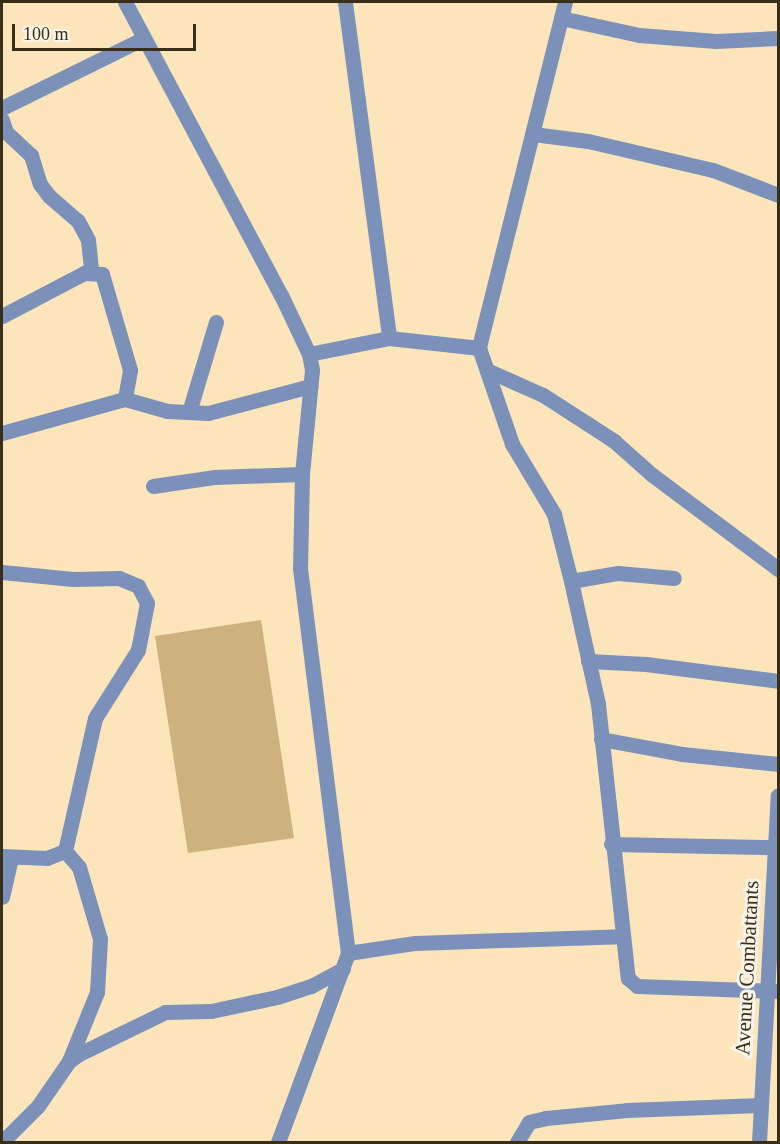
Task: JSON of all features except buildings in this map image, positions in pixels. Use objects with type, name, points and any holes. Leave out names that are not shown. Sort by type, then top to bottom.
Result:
[{"type":"street","points":[[125,2],[142,39],[309,354],[311,386],[302,474],[300,568],[348,953],[277,1142]]},
{"type":"street","points":[[345,2],[388,338]]},
{"type":"street","points":[[565,2],[480,348],[512,444],[554,514],[571,581],[601,739],[621,936],[628,978],[636,986],[774,991]]},
{"type":"street","points":[[561,18],[639,35],[716,41],[778,38]]},
{"type":"street","points":[[2,108],[142,39]]},
{"type":"street","points":[[2,120],[6,132],[31,154],[40,184],[49,196],[78,221],[88,240],[91,271]]},
{"type":"street","points":[[533,134],[588,141],[713,170],[778,195]]},
{"type":"street","points":[[2,316],[91,271],[102,274],[121,328],[130,370],[125,399]]},
{"type":"street","points":[[189,412],[216,322]]},
{"type":"street","points":[[309,354],[388,338],[480,348]]},
{"type":"street","points":[[489,371],[543,395],[614,441],[651,474],[778,569]]},
{"type":"street","points":[[2,433],[125,399],[167,411],[208,413],[311,386]]},
{"type":"street","points":[[153,486],[215,477],[302,474]]},
{"type":"street","points":[[2,572],[73,579],[119,578],[138,586],[147,603],[138,650],[94,718],[65,851]]},
{"type":"street","points":[[571,581],[618,573],[674,578]]},
{"type":"street","points":[[588,662],[646,664],[778,681]]},
{"type":"street","points":[[601,739],[682,754],[778,764]]},
{"type":"street","name":"Avenue Combattants","points":[[759,1143],[760,1105],[774,991],[774,847],[778,796]]},
{"type":"street","points":[[611,844],[774,847]]},
{"type":"street","points":[[2,897],[6,857],[47,858],[65,851]]},
{"type":"street","points":[[2,1143],[38,1106],[69,1061],[97,992],[99,939],[79,867],[65,851]]},
{"type":"street","points":[[348,953],[415,943],[621,936]]},
{"type":"street","points":[[69,1061],[165,1012],[211,1011],[277,997],[311,986],[343,969]]},
{"type":"street","points":[[517,1143],[529,1122],[546,1118],[627,1110],[760,1105]]},
{"type":"shaded area","points":[[261,620],[294,838],[188,853],[155,636]]}]
